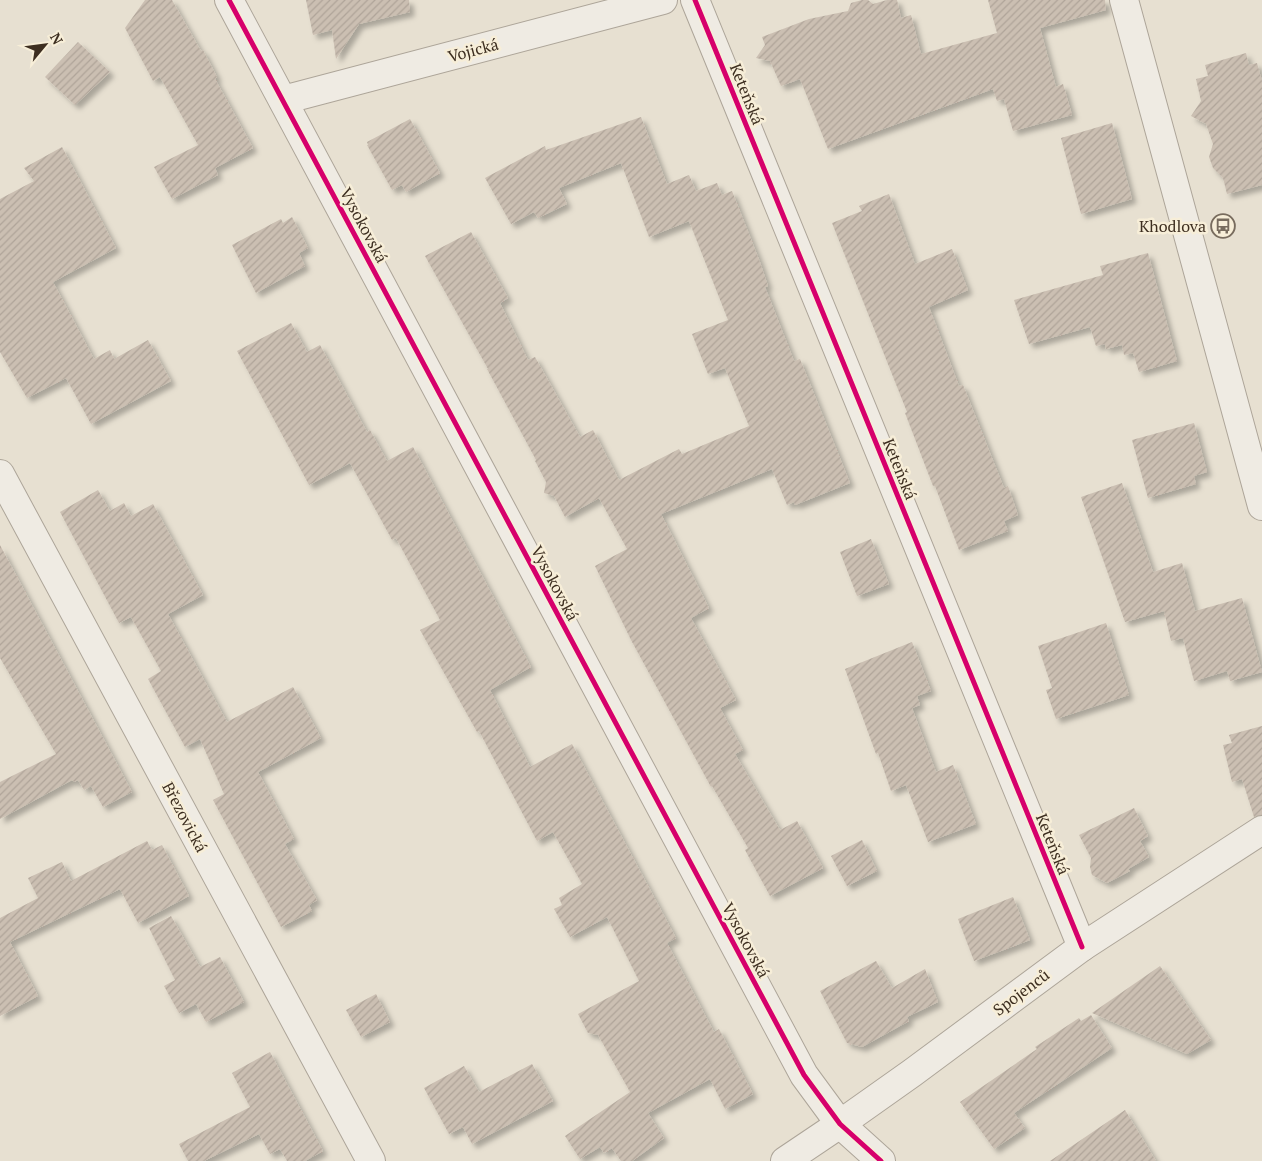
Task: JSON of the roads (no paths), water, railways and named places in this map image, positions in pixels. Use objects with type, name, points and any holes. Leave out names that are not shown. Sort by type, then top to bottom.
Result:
[{"type":"street","name":"Vysokovská","points":[[229,0],[804,1075],[840,1124],[881,1161]]},
{"type":"street","name":"Vojická","points":[[283,100],[664,0]]},
{"type":"street","name":"Keteňská","points":[[695,0],[1082,947]]},
{"type":"street","points":[[1124,0],[1262,506]]},
{"type":"street","name":"Březovická","points":[[0,474],[371,1161]]},
{"type":"street","name":"Spojenců","points":[[785,1161],[840,1124],[1082,947],[1262,830]]},
{"type":"place","name":"Khodlova","points":[[1223,226]]}]
